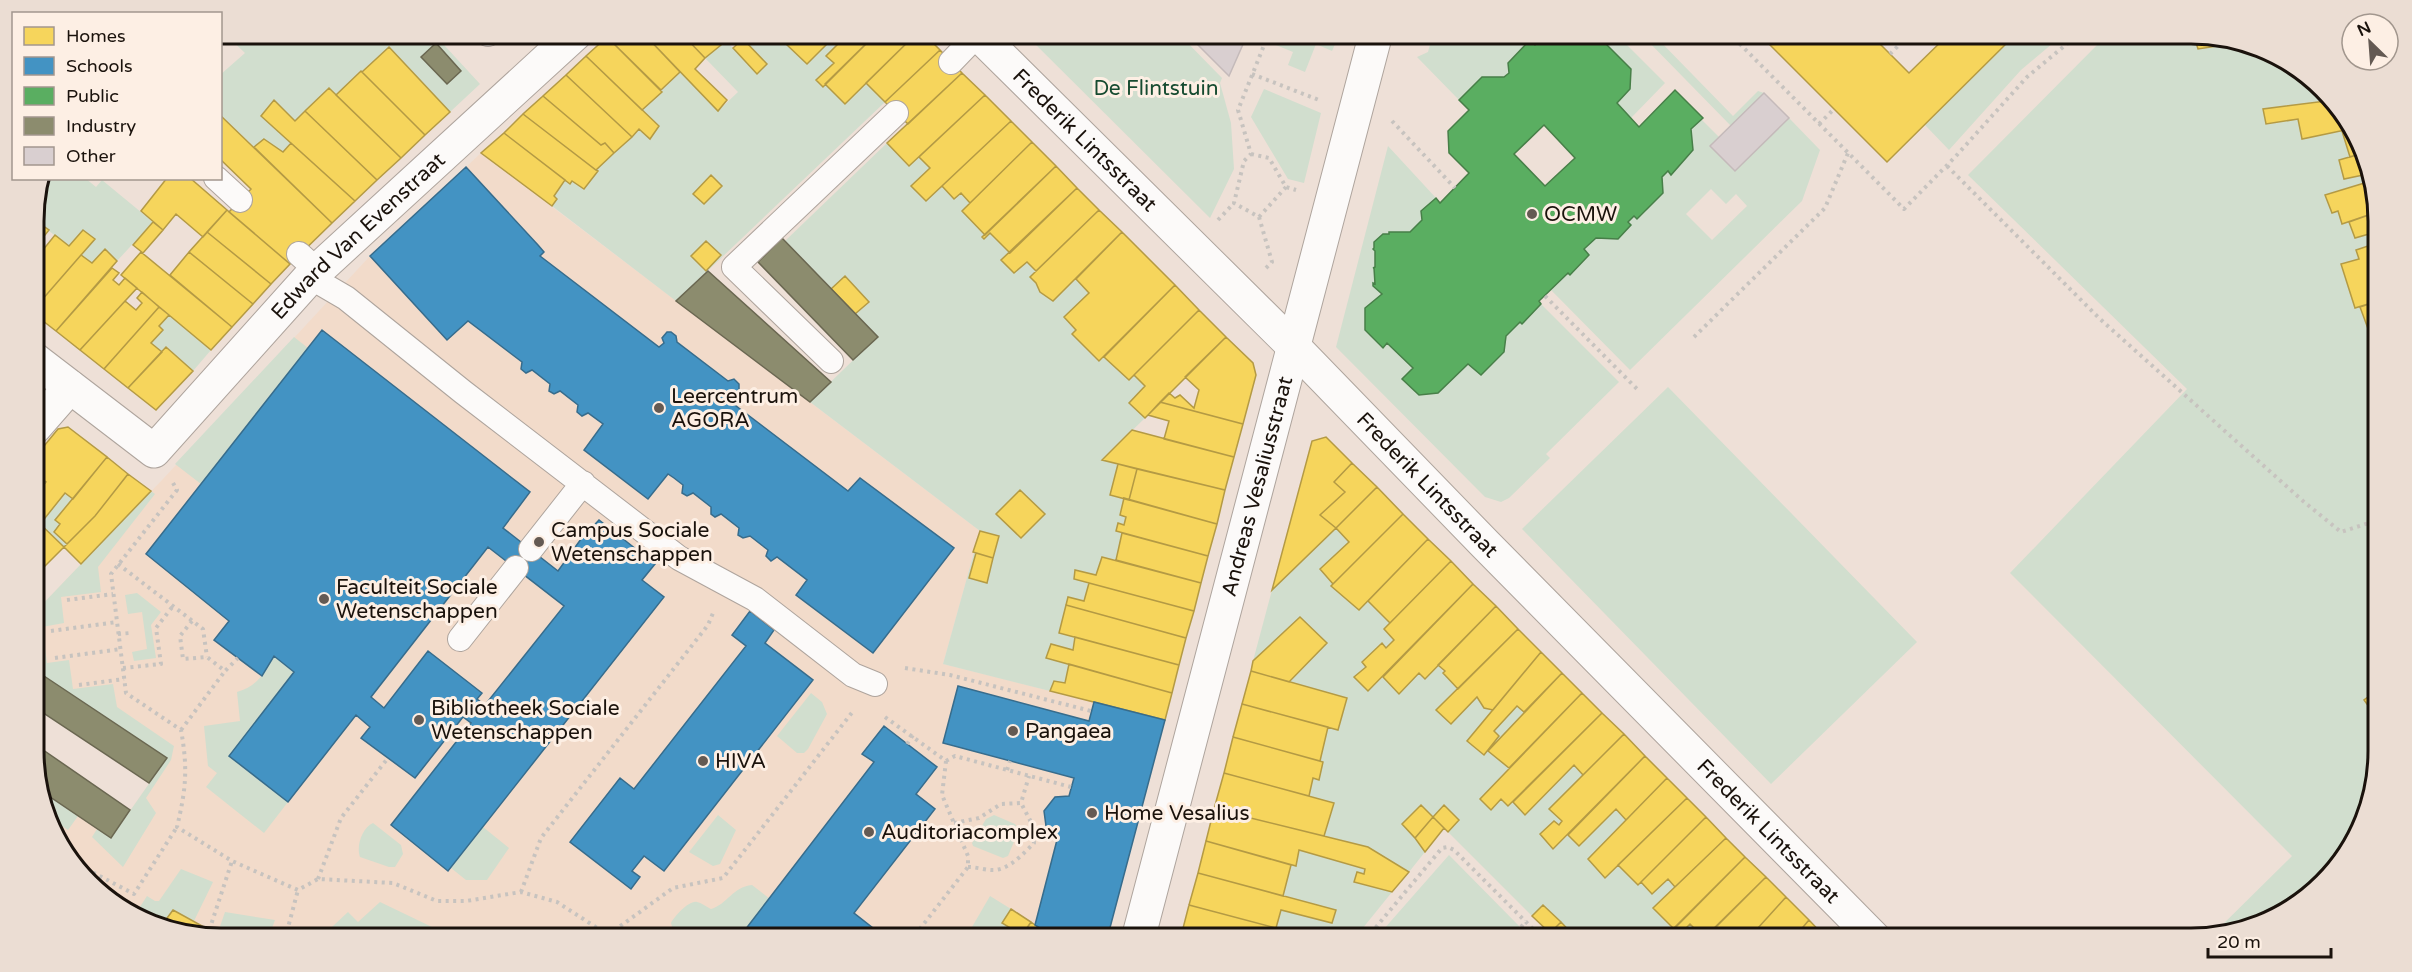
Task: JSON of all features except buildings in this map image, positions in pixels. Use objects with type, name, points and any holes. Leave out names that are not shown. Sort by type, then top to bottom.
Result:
[{"type":"street","name":"Edward Van Evenstraat","points":[[154,451],[309,268],[564,44]]},
{"type":"street","name":"Frederik Lintsstraat","points":[[988,44],[1294,346],[1485,544],[1864,928]]},
{"type":"street","name":"Andreas Vesaliusstraat","points":[[1141,928],[1373,44]]},
{"type":"street","points":[[44,367],[154,451]]},
{"type":"street","points":[[44,417],[70,387]]},
{"type":"lane","points":[[951,62],[968,44]]},
{"type":"lane","points":[[831,361],[734,267],[896,113]]},
{"type":"lane","points":[[218,180],[240,200]]},
{"type":"lane","points":[[309,268],[463,392],[679,558],[755,599],[853,675],[868,692]]},
{"type":"lane","points":[[531,549],[583,483]]},
{"type":"lane","points":[[460,639],[516,568]]},
{"type":"path","points":[[1251,154],[1238,110],[1265,44]]},
{"type":"path","points":[[1740,44],[1904,208],[1947,166],[2027,77],[2067,44]]},
{"type":"path","points":[[1890,54],[1900,44]]},
{"type":"path","points":[[1252,75],[1355,114]]},
{"type":"path","points":[[1819,124],[1834,109]]},
{"type":"path","points":[[1391,120],[1455,188]]},
{"type":"path","points":[[1694,337],[1824,207],[1848,153]]},
{"type":"path","points":[[1251,154],[1269,158],[1286,188],[1333,197]]},
{"type":"path","points":[[1241,295],[1272,261],[1259,217],[1234,202],[1244,161],[1251,154]]},
{"type":"path","points":[[1947,166],[2100,319],[2303,501],[2341,532],[2368,523]]},
{"type":"path","points":[[1259,217],[1286,188]]},
{"type":"path","points":[[1545,296],[1639,391]]},
{"type":"path","points":[[154,451],[177,490],[111,574],[126,693],[181,730]]},
{"type":"path","points":[[118,564],[203,629],[207,657]]},
{"type":"path","points":[[521,892],[541,838],[708,624],[726,584]]},
{"type":"path","points":[[67,600],[113,594]]},
{"type":"path","points":[[123,668],[161,664],[156,628],[173,606]]},
{"type":"path","points":[[192,621],[180,636],[183,659],[207,657],[225,671]]},
{"type":"path","points":[[51,631],[117,622]]},
{"type":"path","points":[[118,634],[130,633]]},
{"type":"path","points":[[55,658],[121,649]]},
{"type":"path","points":[[90,871],[134,894],[177,827],[187,774],[181,730],[225,671],[238,658]]},
{"type":"path","points":[[619,928],[674,888],[723,878],[868,692],[894,667],[950,675],[1091,711]]},
{"type":"path","points":[[79,685],[124,679]]},
{"type":"path","points":[[868,692],[913,735],[946,761]]},
{"type":"path","points":[[907,744],[913,735]]},
{"type":"path","points":[[946,761],[955,756],[1071,787]]},
{"type":"path","points":[[318,879],[341,818],[388,758]]},
{"type":"path","points":[[921,928],[968,867],[968,856],[942,795],[946,761]]},
{"type":"path","points":[[1007,770],[1010,761]]},
{"type":"path","points":[[968,867],[993,870],[1004,867],[1034,843],[1032,824],[1021,802],[1029,776]]},
{"type":"path","points":[[954,823],[979,818],[1001,804],[1021,802]]},
{"type":"path","points":[[177,827],[232,861],[298,890]]},
{"type":"path","points":[[1374,928],[1442,848],[1448,847],[1454,850],[1533,928]]},
{"type":"path","points":[[210,928],[232,861]]},
{"type":"path","points":[[1476,882],[1481,877]]},
{"type":"path","points":[[288,928],[298,890],[318,879],[393,883],[437,901],[466,901],[521,892],[557,902],[594,928]]},
{"type":"path","points":[[1521,927],[1526,921]]},
{"type":"shaded area","name":"Campus Sociale Wetenschappen","points":[[481,153],[980,531],[943,664],[1094,702],[1089,721],[1160,739],[1035,925],[990,897],[972,928],[197,927],[164,919],[142,910],[122,899],[87,868],[73,850],[62,830],[50,797],[111,838],[167,758],[44,676],[44,603],[163,479],[370,256]]},
{"type":"green space","points":[[236,44],[443,44],[480,84],[450,112],[389,47],[336,95],[328,88],[295,121],[274,100],[261,116],[291,143],[283,152],[264,139],[254,147],[222,116],[222,73],[245,53]]},
{"type":"green space","points":[[722,44],[729,44],[733,48],[737,44],[787,44],[807,64],[827,44],[838,44],[827,56],[834,63],[825,84],[866,83],[885,102],[676,301],[552,206],[557,200],[554,196],[565,180],[570,184],[572,181],[584,189],[597,172],[596,170],[639,129],[649,138],[642,110],[680,72],[718,111],[738,92],[705,58]]},
{"type":"green space","name":"De Flintstuin","points":[[1035,44],[1189,44],[1222,78],[1220,83],[1231,123],[1234,169],[1210,218]]},
{"type":"green space","points":[[1273,44],[1316,44],[1305,72],[1288,65],[1293,52]]},
{"type":"green space","points":[[1316,44],[1335,44],[1332,51]]},
{"type":"green space","points":[[1430,44],[1526,44],[1508,62],[1509,73],[1504,77],[1482,77],[1459,100],[1417,57],[1428,52]]},
{"type":"green space","points":[[1606,44],[1626,44],[1665,83],[1631,118],[1617,103],[1630,89],[1631,69]]},
{"type":"green space","points":[[1651,44],[1663,44],[1733,116],[1758,91],[1764,93],[1731,126]]},
{"type":"green space","points":[[2006,44],[2052,44],[2021,70],[1949,150],[1925,125]]},
{"type":"green space","points":[[2098,44],[2196,44],[2198,49],[2218,46],[2248,53],[2290,73],[2308,87],[2323,102],[2263,109],[2266,123],[2298,119],[2302,139],[2342,131],[2350,157],[2339,160],[2344,179],[2362,175],[2364,182],[2325,195],[2332,213],[2338,211],[2342,224],[2349,222],[2355,238],[2368,234],[2368,246],[2356,250],[2359,259],[2341,265],[2355,308],[2360,307],[2368,328],[2367,775],[2359,808],[2339,850],[2317,877],[2299,892],[2259,915],[2222,926],[2292,856],[2010,573],[2187,389],[1968,175]]},
{"type":"green space","points":[[1264,89],[1321,113],[1304,183],[1288,179],[1251,117]]},
{"type":"green space","points":[[1789,118],[1820,150],[1802,201],[1630,370],[1551,290],[1589,256],[1584,249],[1596,238],[1618,239],[1628,222],[1634,216],[1637,219],[1663,193],[1662,177],[1668,171],[1671,174],[1693,151],[1691,129],[1701,119],[1719,137],[1710,146],[1735,171]],"holes":[[[1711,189],[1726,204],[1736,194],[1747,206],[1712,240],[1686,214]]]},
{"type":"green space","points":[[887,143],[908,166],[919,157],[930,168],[911,186],[925,201],[942,186],[954,199],[961,193],[970,203],[962,211],[985,235],[982,237],[990,233],[1010,253],[1002,260],[1014,273],[1027,262],[1036,271],[1030,277],[1040,292],[1053,301],[1076,279],[1089,293],[1076,330],[1072,334],[1098,361],[1104,357],[1129,380],[1134,375],[1145,386],[1129,403],[1145,418],[1102,460],[1137,469],[1129,500],[1124,498],[1120,514],[1126,517],[1124,525],[1118,524],[1116,531],[1122,533],[1116,560],[1102,557],[1096,575],[1075,570],[1074,579],[1089,583],[1084,601],[1068,597],[1059,632],[1075,637],[1073,650],[1051,644],[1047,658],[1069,664],[1065,683],[1054,681],[1050,691],[943,664],[980,531],[810,402],[877,337],[785,241]]},
{"type":"green space","points":[[1388,146],[1436,198],[1421,211],[1422,220],[1410,232],[1383,234],[1375,242],[1373,249],[1375,267],[1373,268],[1375,284],[1373,286],[1382,294],[1365,308],[1383,347],[1387,343],[1413,368],[1403,378],[1419,395],[1438,393],[1468,364],[1481,375],[1504,352],[1506,336],[1520,322],[1522,324],[1541,304],[1619,382],[1546,454],[1550,458],[1509,498],[1501,502],[1485,497],[1336,347]]},
{"type":"green space","points":[[49,180],[87,180],[96,187],[102,180],[153,222],[117,261],[105,250],[92,263],[81,255],[95,239],[83,230],[69,246],[44,227],[45,197]]},
{"type":"green space","points":[[169,315],[211,350],[193,371],[167,347],[162,352],[151,343],[163,330],[159,326]]},
{"type":"green space","points":[[294,337],[308,348],[201,484],[175,464]]},
{"type":"green space","points":[[1668,387],[1917,642],[1771,784],[1522,529]]},
{"type":"green space","points":[[151,491],[155,494],[98,567],[101,592],[61,597],[64,623],[44,627],[44,603]]},
{"type":"green space","points":[[65,493],[73,499],[55,520],[60,524],[67,544],[64,547],[44,528],[44,506]]},
{"type":"green space","points":[[1336,528],[1349,542],[1320,569],[1333,584],[1332,586],[1359,610],[1368,601],[1390,623],[1384,629],[1394,640],[1386,648],[1382,644],[1355,678],[1368,691],[1383,677],[1399,693],[1419,673],[1425,679],[1438,665],[1458,689],[1437,710],[1450,724],[1477,697],[1484,708],[1493,710],[1467,741],[1483,755],[1499,736],[1494,731],[1517,706],[1524,712],[1488,751],[1509,768],[1480,799],[1491,810],[1501,799],[1508,806],[1513,802],[1525,814],[1574,765],[1583,775],[1549,809],[1562,821],[1559,825],[1553,821],[1541,834],[1553,849],[1568,835],[1579,846],[1616,809],[1626,820],[1588,859],[1605,878],[1618,865],[1638,885],[1641,882],[1652,894],[1668,879],[1675,887],[1653,908],[1672,928],[1544,928],[1444,828],[1409,872],[1368,847],[1324,836],[1334,803],[1309,796],[1313,778],[1319,779],[1323,762],[1320,761],[1328,727],[1338,730],[1347,698],[1289,682],[1326,643],[1300,617],[1253,661],[1272,590]]},
{"type":"green space","points":[[137,593],[161,612],[151,625],[156,658],[134,661],[132,652],[147,649],[142,612],[128,614],[125,595]]},
{"type":"green space","points":[[44,641],[47,663],[69,660],[73,689],[113,684],[117,707],[174,746],[171,760],[146,798],[156,813],[123,867],[92,837],[97,829],[111,838],[167,758],[44,676]]},
{"type":"green space","points":[[274,656],[294,672],[230,756],[288,802],[264,833],[206,787],[217,773],[208,766],[204,726],[240,721],[237,692],[255,683]]},
{"type":"green space","points":[[811,693],[822,702],[827,714],[808,749],[804,753],[797,753],[777,736]]},
{"type":"green space","points":[[50,797],[78,816],[68,830],[60,824]]},
{"type":"green space","points":[[718,815],[736,830],[720,864],[713,866],[689,852]]},
{"type":"green space","points":[[994,815],[1015,824],[1019,830],[1008,856],[1003,858],[973,846],[972,843],[986,819]]},
{"type":"green space","points":[[373,823],[401,845],[403,854],[395,867],[360,857],[361,838],[369,825]]},
{"type":"green space","points":[[483,827],[509,848],[487,880],[466,880],[451,868]]},
{"type":"green space","points":[[1299,850],[1365,869],[1364,874],[1357,873],[1354,882],[1392,892],[1363,928],[1276,928],[1281,910],[1332,922],[1335,911],[1283,896],[1291,865],[1296,866]]},
{"type":"green space","points":[[1449,855],[1521,928],[1385,928]]},
{"type":"green space","points":[[181,869],[213,882],[194,921],[173,910],[166,920],[139,908],[147,896],[159,901]]},
{"type":"green space","points":[[752,885],[770,899],[747,928],[672,928],[671,923],[690,903],[697,902],[711,909],[745,886]]},
{"type":"green space","points":[[990,896],[1011,909],[1003,923],[1011,928],[971,928]]},
{"type":"green space","points":[[380,902],[434,928],[331,928],[348,912],[358,922]]},
{"type":"green space","points":[[225,912],[275,920],[272,928],[219,928]]},
{"type":"green space","points":[[1690,924],[1694,928],[1676,928]]},
{"type":"place","name":"OCMW","points":[[1532,214]]},
{"type":"place","name":"Leercentrum AGORA","points":[[659,408]]},
{"type":"place","name":"Campus Sociale Wetenschappen","points":[[539,542]]},
{"type":"place","name":"Faculteit Sociale Wetenschappen","points":[[324,599]]},
{"type":"place","name":"Bibliotheek Sociale Wetenschappen","points":[[419,720]]},
{"type":"place","name":"Pangaea","points":[[1013,731]]},
{"type":"place","name":"HIVA","points":[[703,761]]},
{"type":"place","name":"Home Vesalius","points":[[1092,813]]},
{"type":"place","name":"Auditoriacomplex","points":[[869,832]]}]
